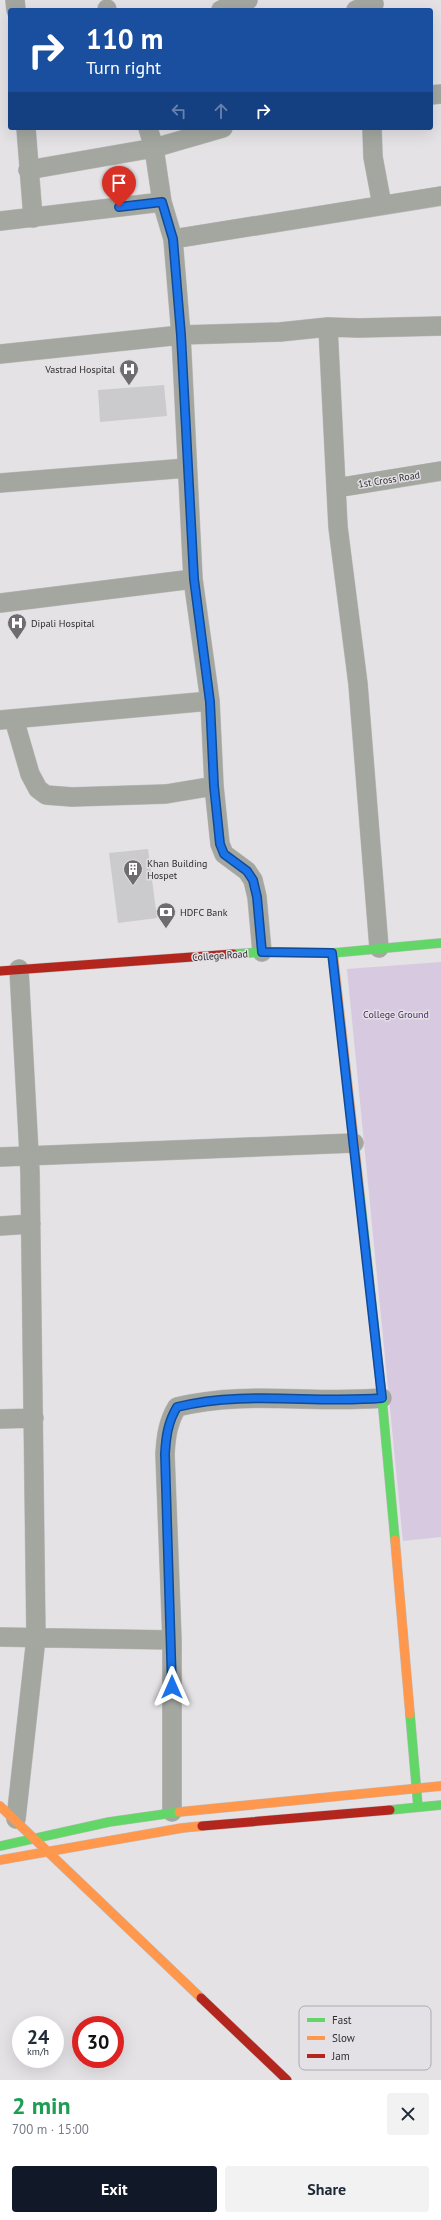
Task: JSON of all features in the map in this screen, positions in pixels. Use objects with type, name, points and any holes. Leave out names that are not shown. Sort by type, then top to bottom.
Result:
[{"type":"street","points":[[227,8],[248,0]]},
{"type":"street","points":[[26,130],[28,170],[33,218]]},
{"type":"street","points":[[149,130],[154,148],[162,202],[173,239],[181,335],[194,579],[210,702],[214,786],[220,844],[229,859],[247,871],[253,880],[256,889],[262,952]]},
{"type":"street","points":[[28,170],[154,148],[216,130]]},
{"type":"street","points":[[372,130],[372,157],[382,205]]},
{"type":"street","points":[[173,239],[441,196]]},
{"type":"street","points":[[0,221],[162,202]]},
{"type":"street","points":[[0,354],[181,335],[280,332],[328,327],[359,328],[441,326]]},
{"type":"street","points":[[328,327],[338,527],[358,684],[378,948]]},
{"type":"street","points":[[0,483],[187,468]]},
{"type":"street","name":"1st Cross Road","points":[[336,488],[441,471]]},
{"type":"street","points":[[0,603],[194,579]]},
{"type":"street","points":[[210,702],[7,719],[30,774],[38,789],[46,795],[72,797],[166,794],[214,786]]},
{"type":"street","name":"College Road","points":[[0,971],[262,952],[332,953],[441,944]]},
{"type":"street","points":[[332,953],[382,1398],[418,1807]]},
{"type":"street","points":[[16,1819],[36,1638],[31,1224],[20,969]]},
{"type":"street","points":[[0,1157],[354,1143]]},
{"type":"street","points":[[0,1226],[31,1224]]},
{"type":"street","points":[[172,1812],[172,1640],[165,1454],[167,1430],[171,1417],[177,1407],[213,1401],[286,1399],[358,1400],[382,1398]]},
{"type":"street","points":[[0,1419],[34,1418]]},
{"type":"street","points":[[0,1637],[172,1640]]},
{"type":"street","points":[[0,1846],[32,1837],[172,1812],[441,1786]]},
{"type":"street","points":[[0,1860],[49,1853],[182,1828],[441,1805]]},
{"type":"street","points":[[0,1806],[16,1819],[32,1837],[287,2080]]},
{"type":"green space","name":"College Ground","points":[[441,962],[441,1537],[403,1541],[347,969]]},
{"type":"building","points":[[164,385],[167,416],[100,422],[98,390]]},
{"type":"building","name":"Khan Building Hospet","points":[[148,849],[157,918],[118,923],[109,853]]},
{"type":"traffic: fast","points":[[233,954],[262,952],[333,953],[441,943]]},
{"type":"traffic: fast","points":[[360,1195],[382,1398],[395,1540]]},
{"type":"traffic: fast","points":[[410,1714],[418,1807]]},
{"type":"traffic: fast","points":[[390,1810],[441,1805]]},
{"type":"traffic: fast","points":[[0,1846],[109,1822],[179,1812]]},
{"type":"traffic: slow","points":[[333,953],[360,1195]]},
{"type":"traffic: slow","points":[[395,1540],[410,1714]]},
{"type":"traffic: slow","points":[[179,1812],[441,1786]]},
{"type":"traffic: slow","points":[[0,1806],[201,1998]]},
{"type":"traffic: slow","points":[[0,1860],[182,1828],[202,1826]]},
{"type":"traffic: jam","points":[[0,971],[233,954]]},
{"type":"traffic: jam","points":[[202,1826],[390,1810]]},
{"type":"traffic: jam","points":[[201,1998],[287,2080]]},
{"type":"place","name":"Vastrad Hospital","points":[[129,386]]},
{"type":"place","name":"Dipali Hospital","points":[[17,640]]},
{"type":"place","name":"Khan Building Hospet","points":[[133,886]]},
{"type":"place","name":"HDFC Bank","points":[[166,929]]},
{"type":"route","points":[[119,207],[162,202],[173,239],[181,335],[194,579],[210,702],[214,786],[220,844],[224,854],[247,871],[253,880],[257,897],[262,952],[332,953],[382,1398],[358,1400],[286,1399],[213,1401],[187,1404],[177,1407],[171,1417],[166,1436],[165,1454],[172,1640],[172,1687]]}]
